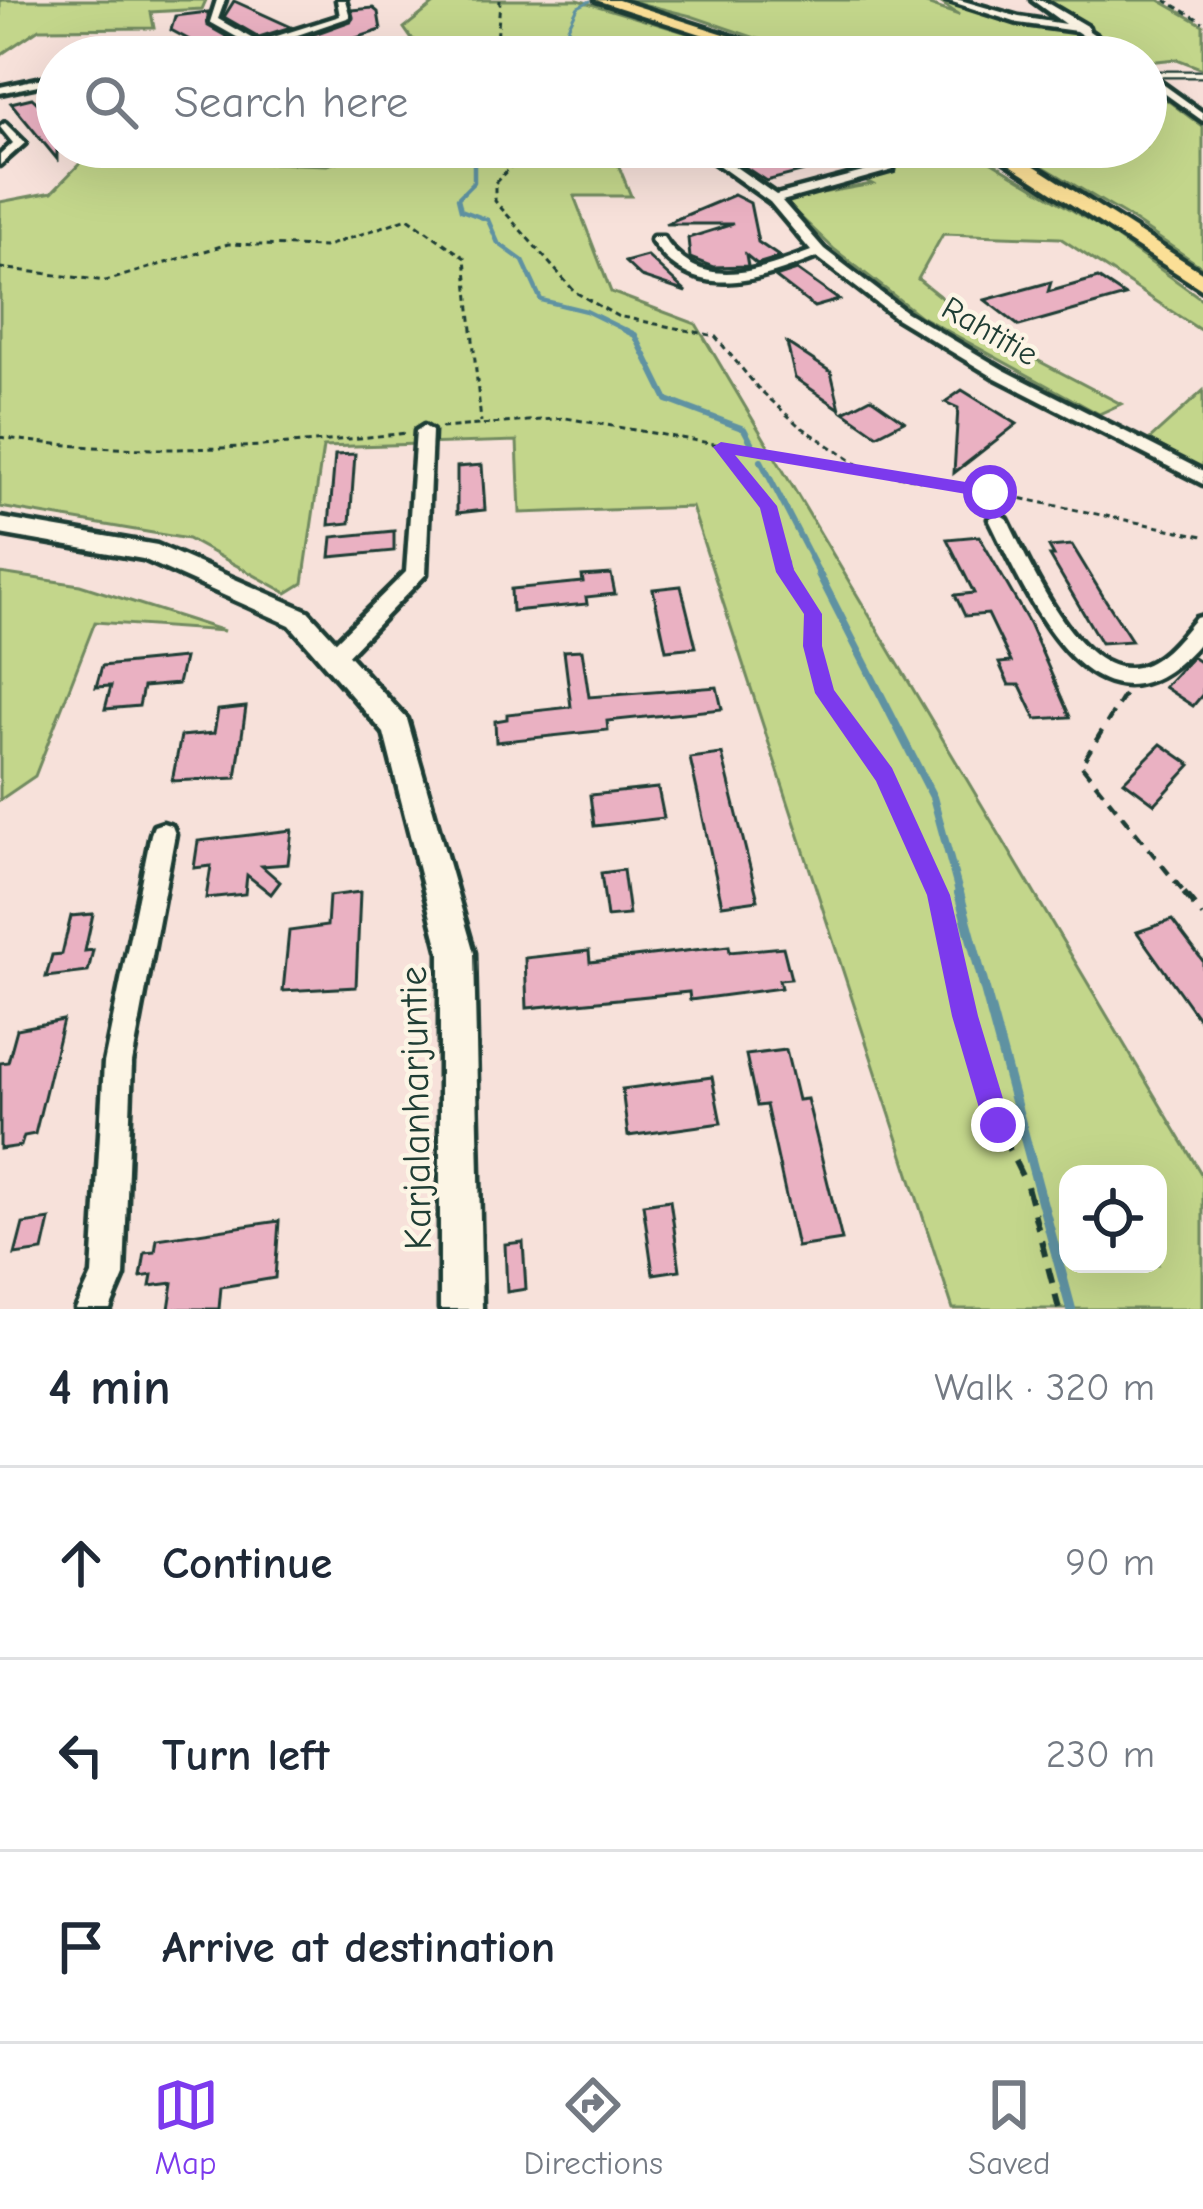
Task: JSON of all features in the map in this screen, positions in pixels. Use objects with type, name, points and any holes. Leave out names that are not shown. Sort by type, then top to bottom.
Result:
[{"type":"highway","points":[[603,0],[720,36]]},
{"type":"highway","points":[[1026,168],[1203,283]]},
{"type":"street","points":[[221,0],[213,20],[241,36]]},
{"type":"street","points":[[289,36],[344,17],[340,0]]},
{"type":"street","points":[[950,0],[1018,20],[1085,29]]},
{"type":"street","points":[[1036,0],[1094,36]]},
{"type":"street","points":[[0,90],[36,80]]},
{"type":"street","points":[[1167,90],[1203,118]]},
{"type":"street","points":[[0,161],[19,143],[5,126]]},
{"type":"street","name":"Rahtitie","points":[[728,168],[773,200],[819,252],[901,315],[998,373],[1203,478]]},
{"type":"street","points":[[773,200],[882,168]]},
{"type":"street","points":[[658,240],[665,257],[681,269],[713,277],[755,274],[819,252]]},
{"type":"street","points":[[333,656],[416,574],[424,431]]},
{"type":"street","points":[[998,519],[1062,640],[1094,668],[1134,678],[1170,660],[1203,624]]},
{"type":"street","name":"Karjalanharjuntie","points":[[0,526],[148,551],[299,618],[397,728],[457,953],[461,1309]]},
{"type":"street","points":[[93,1309],[108,1276],[118,1063],[163,834]]},
{"type":"lane","points":[[1167,74],[1203,74]]},
{"type":"path","points":[[497,36],[500,0]]},
{"type":"path","points":[[1165,0],[1203,22]]},
{"type":"path","points":[[509,168],[495,183],[495,201],[575,292],[617,316],[715,336],[757,387],[797,424],[866,470]]},
{"type":"path","points":[[0,268],[106,280],[228,244],[324,247],[408,218],[465,258],[481,423]]},
{"type":"path","points":[[0,437],[48,446],[248,451],[481,423],[566,418],[1203,536]]},
{"type":"path","points":[[721,447],[768,506],[785,572],[813,614],[812,646],[825,693],[884,775],[938,895],[971,1038],[998,1125],[1027,1186],[1059,1309]]},
{"type":"path","points":[[1134,678],[1081,765],[1203,916]]},
{"type":"green space","points":[[0,0],[206,0],[202,9],[151,12],[154,28],[39,29],[0,55]]},
{"type":"green space","points":[[429,0],[578,0],[697,36],[410,36],[404,28],[433,5]]},
{"type":"green space","points":[[626,0],[915,0],[959,15],[937,0],[942,0],[1084,36],[750,36]]},
{"type":"green space","points":[[1046,0],[1159,0],[1203,25],[1203,69],[1167,60],[1167,36],[1101,36]]},
{"type":"green space","points":[[1167,100],[1203,127],[1203,268],[1046,168],[1167,168]]},
{"type":"green space","points":[[75,168],[620,168],[631,196],[574,196],[611,292],[696,324],[1203,1177],[1203,1309],[953,1309],[692,507],[520,513],[517,441],[323,447],[303,583],[287,593],[188,539],[0,507],[0,202],[52,192]]},
{"type":"green space","points":[[843,168],[1002,168],[1107,231],[1203,300],[1203,332],[1060,238],[943,234],[918,279],[987,334],[1121,404],[1099,414],[920,316],[835,250],[783,200],[872,184]]},
{"type":"green space","points":[[1203,391],[1203,469],[1149,440]]},
{"type":"green space","points":[[0,573],[80,585],[224,631],[95,622],[35,776],[0,800]]},
{"type":"building","points":[[234,1],[291,27],[257,36],[224,17]]},
{"type":"building","points":[[373,8],[381,30],[362,36],[309,36],[351,21],[352,10]]},
{"type":"building","points":[[208,12],[208,26],[226,36],[182,36],[171,30],[175,16]]},
{"type":"building","points":[[32,98],[36,102],[36,133],[11,103]]},
{"type":"building","points":[[746,168],[801,172],[766,181]]},
{"type":"building","points":[[734,195],[750,203],[758,242],[780,257],[757,264],[746,255],[748,266],[713,267],[690,258],[688,238],[733,224],[665,224]]},
{"type":"building","points":[[647,256],[686,292],[641,277],[625,262]]},
{"type":"building","points":[[797,270],[839,300],[814,307],[775,277]]},
{"type":"building","points":[[1098,278],[1125,296],[1019,326],[985,300],[1051,282],[1048,292]]},
{"type":"building","points":[[787,343],[831,372],[840,409],[795,378]]},
{"type":"building","points":[[962,390],[1017,424],[954,473],[958,408],[945,402]]},
{"type":"building","points":[[871,398],[904,421],[877,435],[844,412]]},
{"type":"building","points":[[355,454],[350,523],[329,525],[335,455]]},
{"type":"building","points":[[482,465],[485,510],[457,513],[457,467]]},
{"type":"building","points":[[394,531],[394,551],[330,557],[332,537]]},
{"type":"building","points":[[979,536],[1029,623],[1070,717],[1036,719],[1020,685],[1009,685],[999,663],[1011,662],[988,614],[965,616],[955,595],[974,593],[947,539]]},
{"type":"building","points":[[1072,545],[1132,641],[1101,643],[1050,556],[1054,556],[1049,547]]},
{"type":"building","points":[[611,574],[615,594],[586,597],[587,604],[512,611],[511,589],[583,582],[582,576]]},
{"type":"building","points":[[681,586],[696,647],[666,650],[653,589]]},
{"type":"building","points":[[582,650],[589,697],[717,687],[722,709],[607,721],[608,730],[496,742],[495,721],[507,719],[507,714],[571,707],[564,651]]},
{"type":"building","points":[[1192,657],[1203,664],[1203,694],[1193,706],[1164,687]]},
{"type":"building","points":[[184,658],[178,684],[143,687],[139,706],[105,709],[111,686],[96,687],[102,666]]},
{"type":"building","points":[[246,707],[236,778],[172,781],[181,736],[214,733],[218,710]]},
{"type":"building","points":[[1161,744],[1191,765],[1155,804],[1124,781]]},
{"type":"building","points":[[722,754],[758,900],[722,905],[690,758]]},
{"type":"building","points":[[658,788],[664,818],[594,826],[590,795]]},
{"type":"building","points":[[292,830],[288,864],[262,866],[280,882],[271,894],[247,875],[245,894],[206,898],[211,866],[194,868],[198,841]]},
{"type":"building","points":[[623,870],[629,915],[607,917],[601,873]]},
{"type":"building","points":[[360,892],[356,987],[283,991],[289,931],[327,926],[329,896]]},
{"type":"building","points":[[93,914],[85,951],[93,950],[88,972],[46,977],[52,955],[62,954],[71,916]]},
{"type":"building","points":[[1172,920],[1203,961],[1203,1025],[1137,932]]},
{"type":"building","points":[[729,946],[730,952],[783,947],[791,979],[779,980],[781,988],[690,1000],[689,992],[527,1008],[525,958],[589,951],[590,962]]},
{"type":"building","points":[[63,1020],[35,1134],[24,1136],[21,1146],[0,1149],[0,1063],[8,1062],[17,1029]]},
{"type":"building","points":[[786,1050],[798,1100],[807,1099],[842,1240],[797,1247],[766,1105],[757,1106],[746,1055]]},
{"type":"building","points":[[712,1077],[721,1123],[628,1136],[622,1089]]},
{"type":"building","points":[[670,1200],[680,1270],[653,1274],[643,1204]]},
{"type":"building","points":[[50,1220],[43,1251],[15,1255],[23,1224]]},
{"type":"building","points":[[279,1221],[275,1278],[221,1287],[219,1309],[169,1309],[173,1283],[150,1286],[152,1275],[141,1277],[145,1253],[155,1252],[157,1239]]},
{"type":"building","points":[[523,1242],[526,1289],[507,1292],[505,1244]]},
{"type":"waterway","points":[[568,36],[578,7],[590,1]]},
{"type":"waterway","points":[[474,168],[474,182],[458,198],[461,210],[488,220],[498,243],[523,261],[541,300],[586,311],[631,333]]},
{"type":"waterway","points":[[625,330],[631,333]]},
{"type":"waterway","points":[[631,333],[667,400],[744,429],[752,444]]},
{"type":"waterway","points":[[761,461],[821,577]]},
{"type":"waterway","points":[[819,574],[933,797],[960,896]]},
{"type":"waterway","points":[[959,893],[1071,1309]]},
{"type":"route","points":[[990,492],[721,447],[768,506],[785,572],[813,614],[812,646],[823,672],[825,693],[884,775],[938,895],[965,1016],[998,1125]]}]
